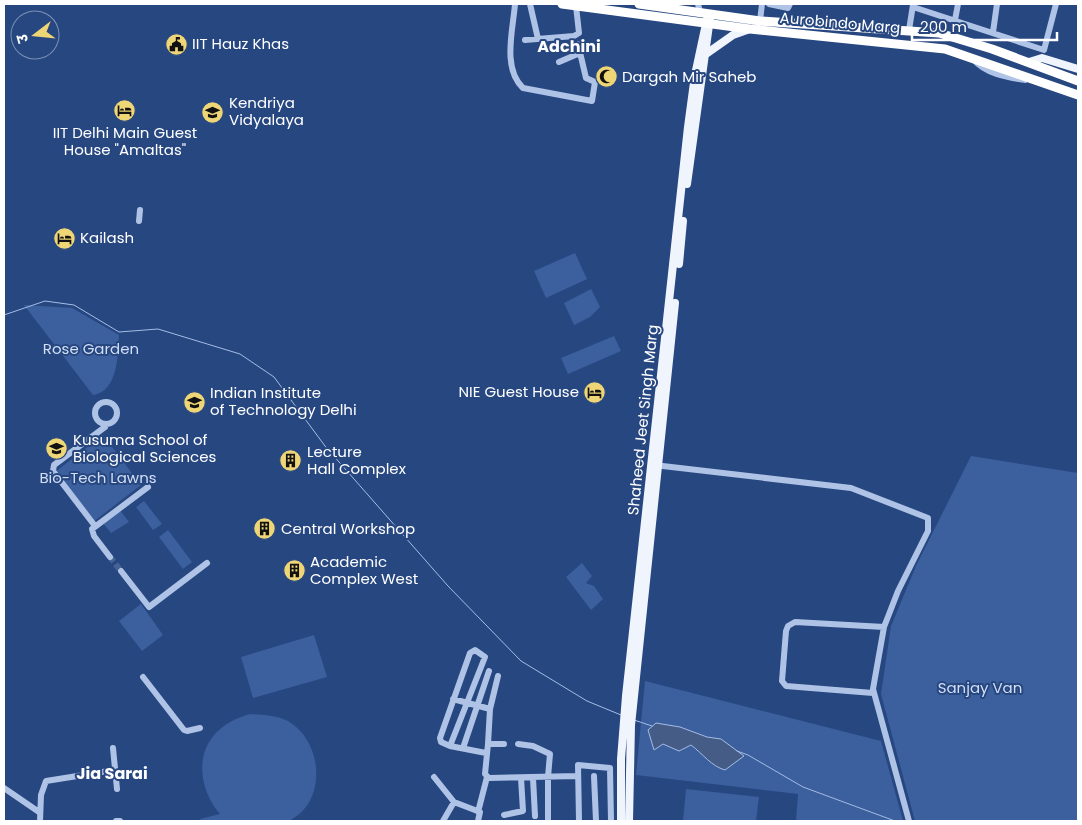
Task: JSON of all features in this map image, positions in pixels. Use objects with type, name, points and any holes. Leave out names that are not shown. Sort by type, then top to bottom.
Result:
[{"type":"highway","name":"Aurobindo Marg","points":[[562,4],[750,29],[907,43],[945,49],[1078,95]]},
{"type":"highway","points":[[639,4],[699,8]]},
{"type":"highway","name":"Aurobindo Marg","points":[[699,8],[724,16],[760,21],[939,33],[1029,62],[1078,81]]},
{"type":"main road","points":[[708,23],[710,13]]},
{"type":"main road","name":"Shaheed Jeet Singh Marg","points":[[621,821],[621,759],[628,718],[686,193],[706,54],[708,23]]},
{"type":"main road","name":"Shaheed Jeet Singh Marg","points":[[655,465],[688,127],[708,23]]},
{"type":"main road","points":[[706,54],[733,35],[750,29]]},
{"type":"main road","points":[[1029,62],[1042,58],[1078,69]]},
{"type":"main road","name":"Shaheed Jeet Singh Marg","points":[[628,718],[629,821]]},
{"type":"street","points":[[515,4],[511,64],[519,84],[527,90],[592,101]]},
{"type":"street","points":[[530,4],[538,39]]},
{"type":"street","points":[[760,21],[762,4]]},
{"type":"street","points":[[769,4],[788,8],[790,4]]},
{"type":"street","points":[[955,20],[958,4]]},
{"type":"street","points":[[993,32],[997,4]]},
{"type":"street","points":[[909,30],[913,6],[1044,50],[1056,4]]},
{"type":"street","points":[[525,40],[574,36],[579,33],[576,6]]},
{"type":"street","points":[[578,44],[586,78],[595,82],[591,110]]},
{"type":"street","points":[[559,62],[580,53]]},
{"type":"street","points":[[139,220],[140,210]]},
{"type":"street","points":[[95,526],[53,471],[54,465],[103,424]]},
{"type":"street","points":[[655,465],[851,488],[926,515],[929,524],[928,531],[898,591],[884,627],[874,693],[909,821]]},
{"type":"street","points":[[110,557],[92,534],[95,526],[148,487]]},
{"type":"street","points":[[121,571],[149,607],[207,564]]},
{"type":"street","points":[[874,693],[786,686],[782,681],[786,631],[791,623],[795,622],[884,627]]},
{"type":"street","points":[[450,746],[485,656],[475,650],[470,653],[440,738],[441,742],[450,746],[486,753]]},
{"type":"street","points":[[463,748],[489,671]]},
{"type":"street","points":[[434,777],[454,802],[479,818],[487,777],[486,753],[490,709],[498,676]]},
{"type":"street","points":[[143,677],[184,730],[200,728]]},
{"type":"street","points":[[453,699],[490,709]]},
{"type":"street","points":[[488,744],[504,744]]},
{"type":"street","points":[[518,744],[549,752],[548,821]]},
{"type":"street","points":[[113,748],[117,789]]},
{"type":"street","points":[[579,821],[578,765],[610,768],[611,821]]},
{"type":"street","points":[[40,821],[41,794],[46,781],[115,770]]},
{"type":"street","points":[[487,777],[533,778],[577,776]]},
{"type":"street","points":[[594,776],[596,821]]},
{"type":"street","points":[[504,815],[523,811],[521,778]]},
{"type":"street","points":[[533,778],[535,816]]},
{"type":"street","points":[[4,788],[40,812]]},
{"type":"street","points":[[443,821],[454,802]]},
{"type":"green space","points":[[575,253],[587,279],[546,298],[534,271]]},
{"type":"green space","points":[[591,289],[600,307],[590,317],[574,325],[564,303]]},
{"type":"green space","name":"Rose Garden","points":[[24,305],[72,308],[119,335],[115,371],[107,387],[93,395]]},
{"type":"green space","points":[[614,336],[621,351],[568,374],[561,358]]},
{"type":"green space","name":"Bio-Tech Lawns","points":[[103,435],[141,485],[93,522],[55,472]]},
{"type":"green space","name":"Sanjay Van","points":[[971,456],[1078,473],[1078,821],[915,821],[881,694],[891,626],[916,566]]},
{"type":"green space","points":[[144,501],[162,524],[153,530],[136,507]]},
{"type":"green space","points":[[119,509],[129,522],[111,533],[102,522]]},
{"type":"green space","points":[[168,530],[192,562],[183,569],[159,537]]},
{"type":"green space","points":[[582,563],[592,576],[586,583],[594,586],[603,599],[591,610],[566,577]]},
{"type":"green space","points":[[141,604],[163,635],[142,651],[119,621]]},
{"type":"green space","points":[[314,635],[327,677],[253,698],[241,657]]},
{"type":"green space","points":[[645,681],[881,741],[903,821],[796,821],[798,794],[636,775]]},
{"type":"green space","points":[[250,714],[274,716],[288,721],[300,730],[314,756],[315,786],[310,800],[302,812],[289,821],[201,821],[200,819],[220,814],[206,790],[202,764],[205,752],[211,740],[220,730],[234,720]]},
{"type":"green space","points":[[686,789],[759,797],[756,821],[683,821]]},
{"type":"shaded area","points":[[656,723],[680,727],[707,737],[721,739],[744,756],[725,770],[711,763],[691,745],[679,751],[663,744],[654,750],[648,730]]},
{"type":"waterway","points":[[4,315],[45,301],[74,305],[119,332],[158,329],[240,354],[274,377],[325,446],[448,586],[521,661],[587,701],[621,715]]},
{"type":"waterway","points":[[634,720],[652,726]]},
{"type":"waterway","points":[[737,751],[748,755],[803,787],[895,821]]},
{"type":"tunnel","points":[[110,557],[121,571]]},
{"type":"place","name":"IIT Hauz Khas","points":[[176,44]]},
{"type":"place","name":"Dargah Mir Saheb","points":[[606,77]]},
{"type":"place","name":"IIT Delhi Main Guest House \"Amaltas\"","points":[[125,110]]},
{"type":"place","name":"Kendriya Vidyalaya","points":[[213,112]]},
{"type":"place","name":"Kailash","points":[[64,238]]},
{"type":"place","name":"NIE Guest House","points":[[595,392]]},
{"type":"place","name":"Indian Institute of Technology Delhi","points":[[194,402]]},
{"type":"place","name":"Kusuma School of Biological Sciences","points":[[57,449]]},
{"type":"place","name":"Lecture Hall Complex","points":[[291,461]]},
{"type":"place","name":"Central Workshop","points":[[265,529]]},
{"type":"place","name":"Academic Complex West","points":[[294,571]]},
{"type":"district","name":"Adchini","points":[[569,46]]},
{"type":"district","name":"Jia Sarai","points":[[112,773]]}]
